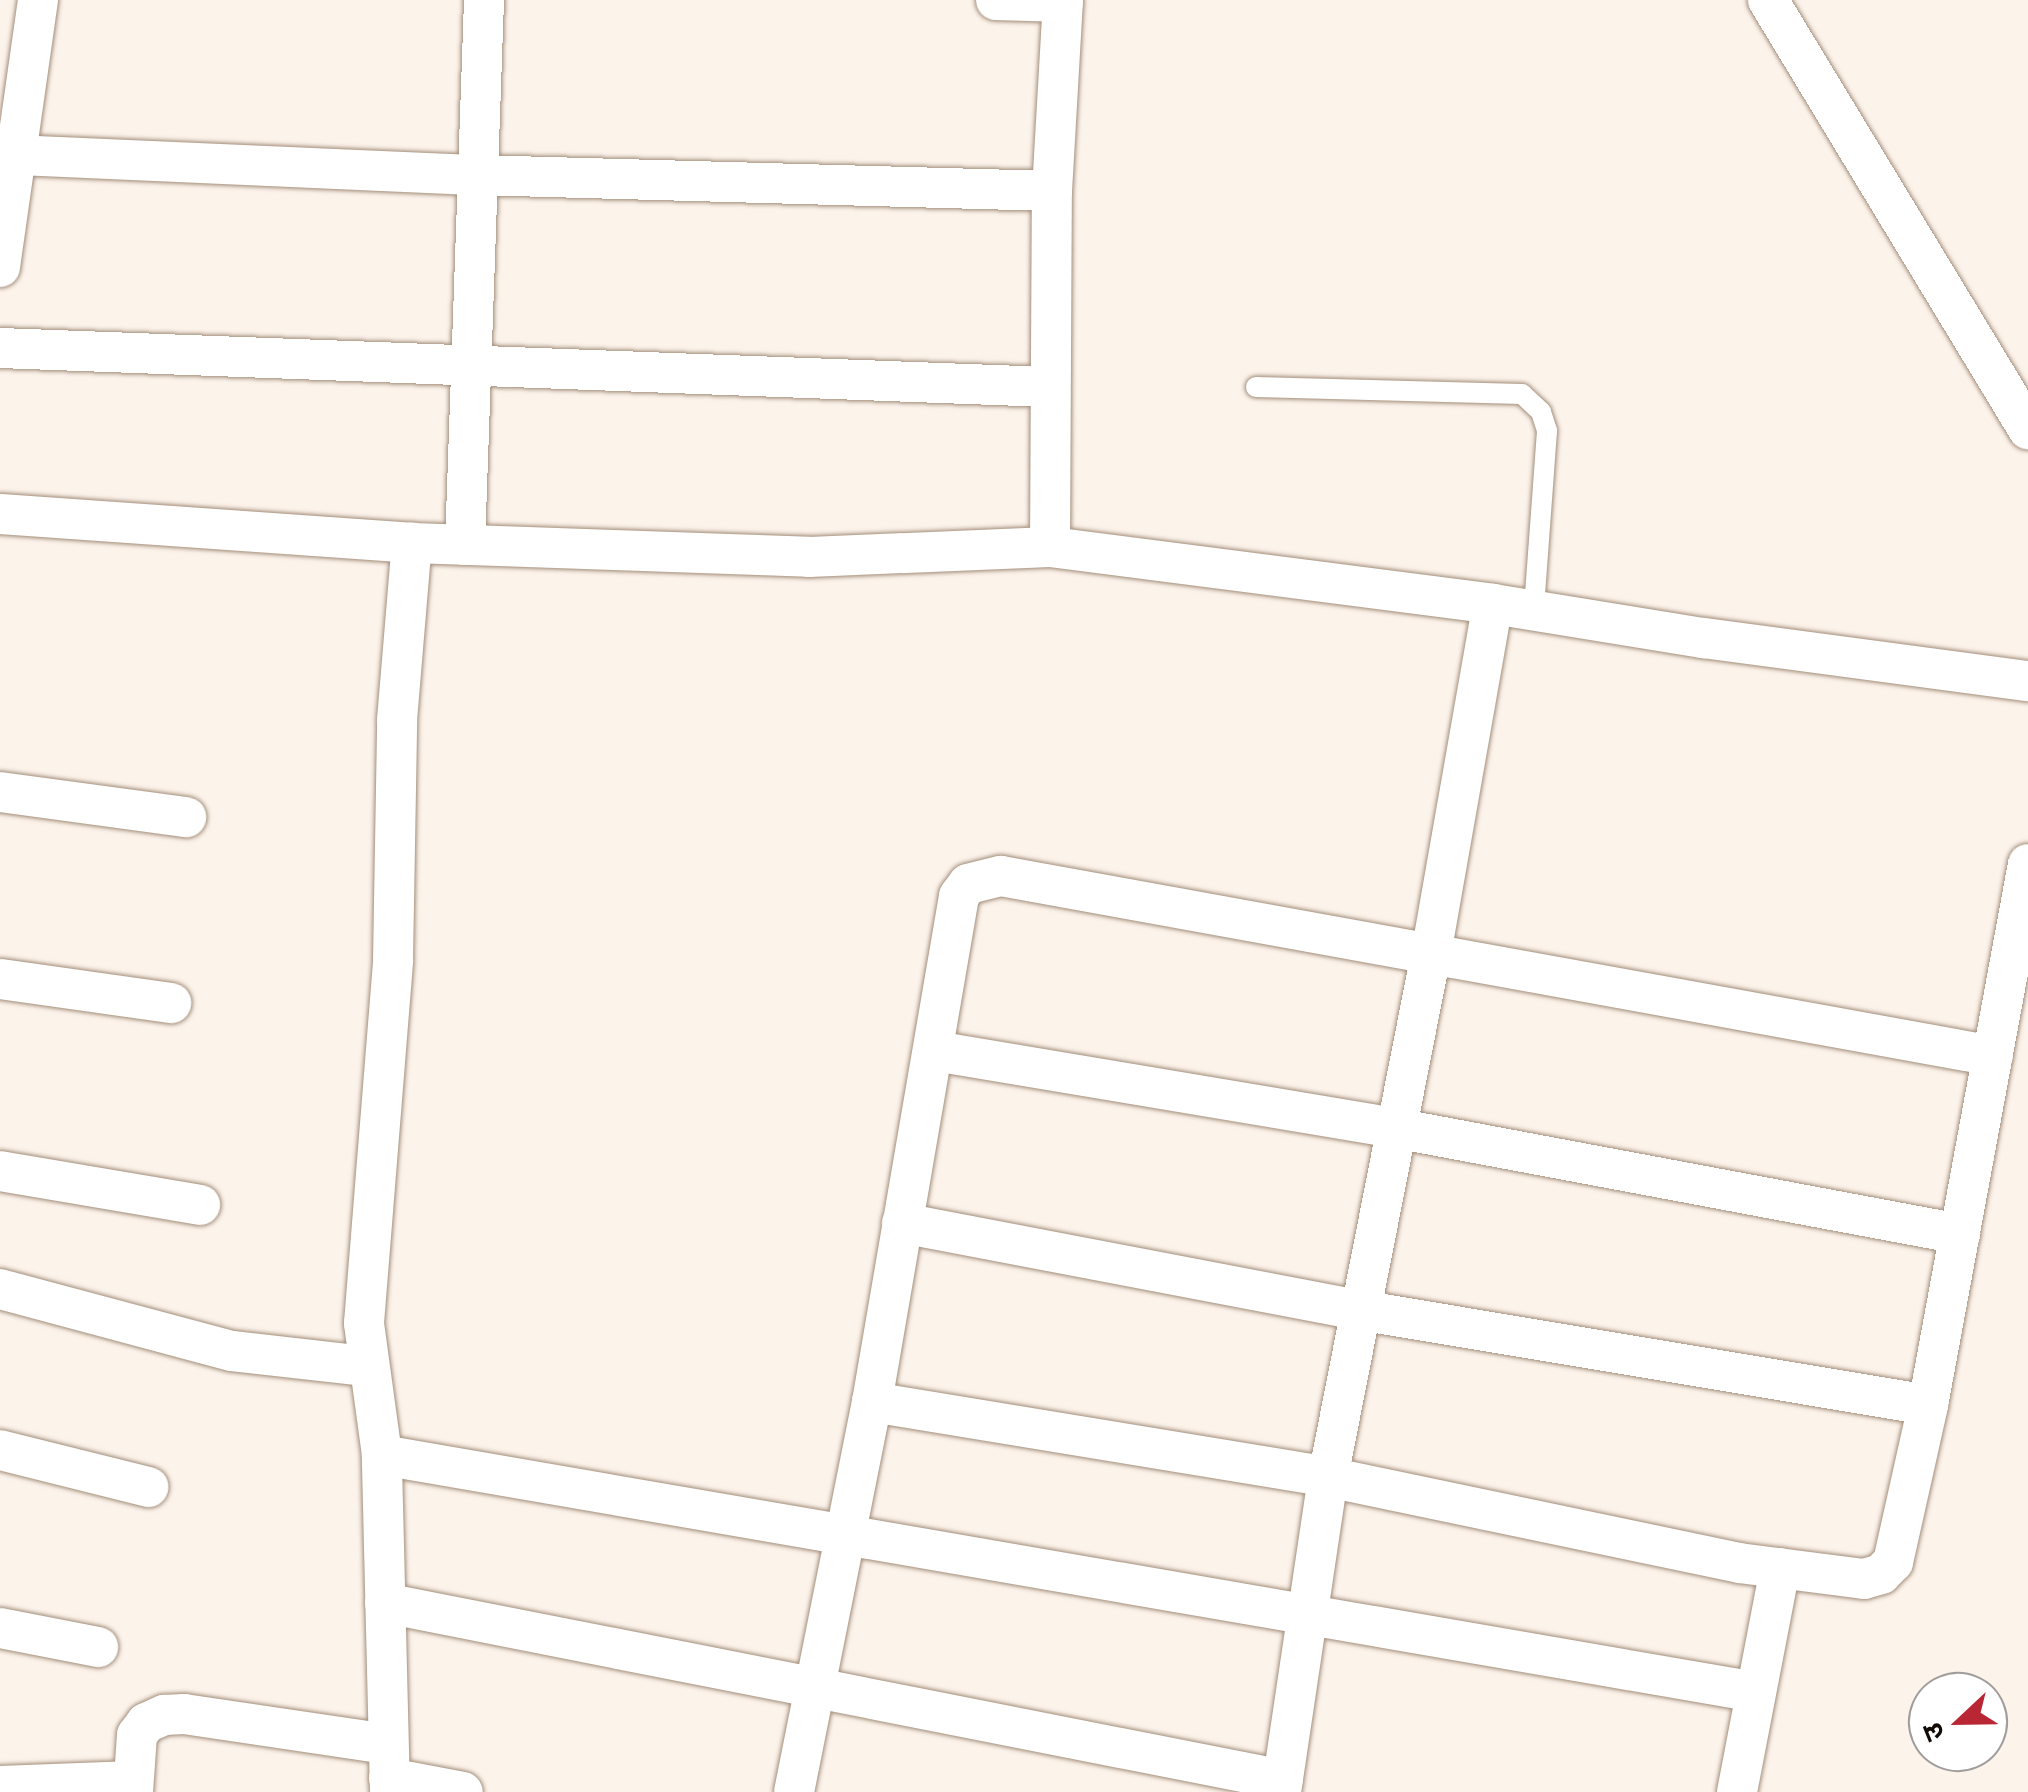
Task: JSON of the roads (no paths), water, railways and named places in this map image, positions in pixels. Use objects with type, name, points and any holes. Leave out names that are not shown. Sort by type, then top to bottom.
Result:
[{"type":"street","points":[[0,267],[38,0]]},
{"type":"street","points":[[465,544],[468,364],[484,0]]},
{"type":"street","points":[[996,0],[1063,1],[1052,191],[1050,547]]},
{"type":"street","points":[[1768,0],[2028,429]]},
{"type":"street","points":[[16,155],[476,175],[1052,191]]},
{"type":"street","points":[[0,348],[1048,388]]},
{"type":"street","points":[[0,514],[412,543],[809,557],[1050,547],[1493,604],[1704,638],[2028,680]]},
{"type":"street","points":[[389,1771],[382,1455],[366,1366],[364,1323],[393,960],[397,720],[412,543]]},
{"type":"street","points":[[385,1603],[816,1687],[1282,1786],[1328,1477],[1431,954],[1493,604]]},
{"type":"street","points":[[0,792],[186,817]]},
{"type":"street","points":[[872,1402],[1328,1477],[1780,1568],[1864,1579],[1881,1574],[1893,1562],[1928,1406],[2028,864]]},
{"type":"street","points":[[794,1792],[872,1402],[959,896],[968,884],[1001,876],[1994,1056]]},
{"type":"street","points":[[0,978],[171,1003]]},
{"type":"street","points":[[935,1050],[1395,1128],[1960,1234]]},
{"type":"street","points":[[0,1171],[200,1205]]},
{"type":"street","points":[[902,1223],[1359,1310],[1928,1406]]},
{"type":"street","points":[[2,1299],[232,1351],[366,1366]]},
{"type":"street","points":[[0,1450],[148,1486]]},
{"type":"street","points":[[382,1455],[1756,1692]]},
{"type":"street","points":[[1737,1792],[1780,1568]]},
{"type":"street","points":[[0,1628],[98,1647]]},
{"type":"street","points":[[0,1786],[133,1787],[137,1736],[146,1723],[164,1715],[184,1714],[463,1792]]},
{"type":"lane","points":[[1256,387],[1522,394],[1541,412],[1546,431],[1534,610]]}]
